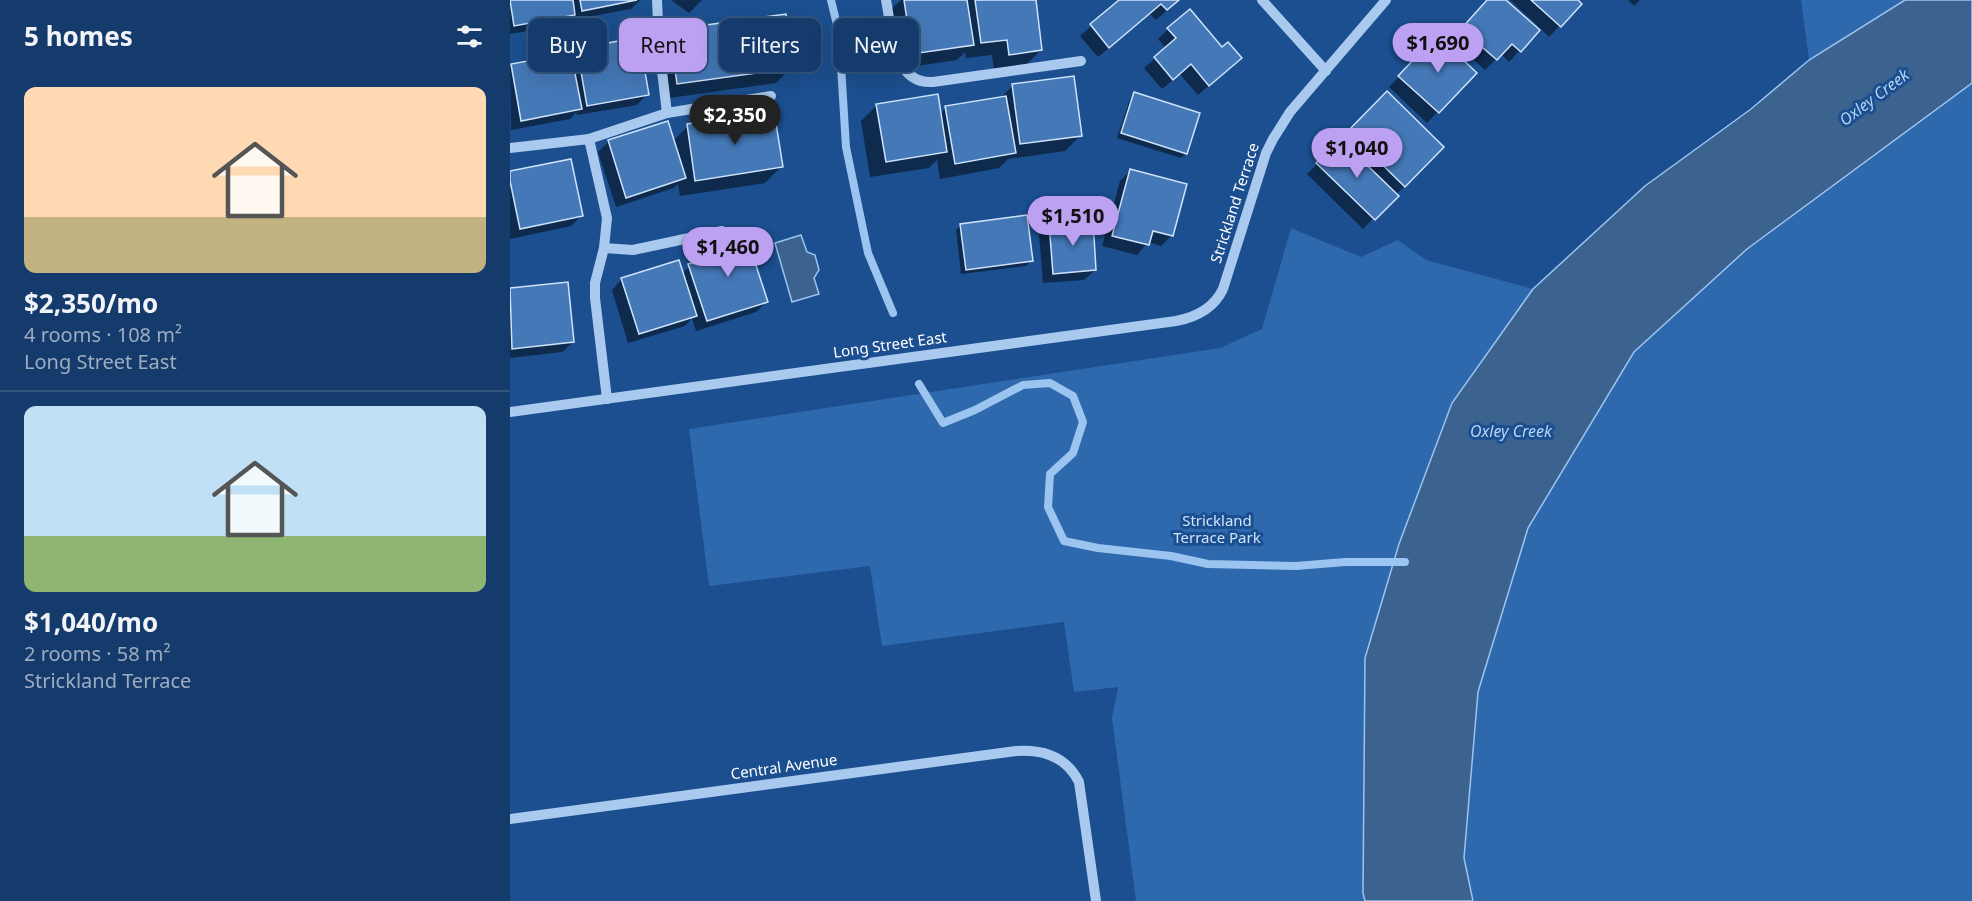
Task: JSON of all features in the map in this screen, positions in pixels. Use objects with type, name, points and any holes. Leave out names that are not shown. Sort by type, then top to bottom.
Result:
[{"type":"street","points":[[657,0],[659,46],[667,113]]},
{"type":"street","points":[[886,0],[896,53],[904,70],[917,81],[933,82],[1081,62]]},
{"type":"street","points":[[1262,0],[1326,71]]},
{"type":"street","name":"Strickland Terrace","points":[[1176,321],[1200,314],[1219,297],[1266,153],[1281,124],[1386,0]]},
{"type":"street","points":[[510,148],[589,139],[667,113],[771,96]]},
{"type":"street","points":[[589,139],[607,218],[604,248],[595,283],[607,399]]},
{"type":"street","points":[[604,248],[633,250],[722,231]]},
{"type":"street","name":"Long Street East","points":[[510,412],[1176,321]]},
{"type":"street","name":"Central Avenue","points":[[510,819],[1016,751],[1040,751],[1060,759],[1075,773],[1082,792],[1096,901]]},
{"type":"green space","points":[[1801,0],[1905,0],[1809,60]]},
{"type":"green space","points":[[1972,83],[1972,901],[1473,901],[1464,858],[1478,692],[1528,528],[1634,352],[1747,249]]},
{"type":"green space","name":"Strickland Terrace Park","points":[[1291,228],[1361,257],[1398,240],[1426,260],[1533,289],[1452,403],[1399,544],[1365,658],[1363,893],[1365,901],[1136,901],[1112,718],[1118,687],[1074,692],[1064,622],[882,646],[870,566],[709,586],[689,429],[1220,348],[1262,329]]},
{"type":"water","name":"Oxley Creek","points":[[1905,0],[1972,0],[1972,83],[1747,249],[1634,352],[1528,528],[1478,692],[1464,858],[1473,901],[1365,901],[1363,893],[1365,658],[1399,544],[1452,403],[1533,289],[1645,186],[1751,109],[1809,60]]},
{"type":"water","points":[[801,235],[807,252],[815,255],[819,270],[814,278],[819,294],[792,302],[775,243]]},
{"type":"building","points":[[510,0],[573,0],[575,15],[558,18],[528,18],[528,23],[514,26]]},
{"type":"building","points":[[580,0],[637,0],[582,11]]},
{"type":"building","points":[[904,0],[967,0],[974,45],[919,53],[919,18],[907,18]]},
{"type":"building","points":[[975,0],[1036,0],[1042,50],[1009,55],[1007,40],[981,43]]},
{"type":"building","points":[[1119,0],[1179,0],[1167,10],[1161,4],[1109,48],[1090,24]]},
{"type":"building","points":[[1487,0],[1506,0],[1540,30],[1521,52],[1512,44],[1497,60],[1461,29]]},
{"type":"building","points":[[1531,0],[1578,0],[1582,4],[1561,27]]},
{"type":"building","points":[[1190,9],[1222,47],[1228,42],[1242,58],[1209,86],[1191,64],[1173,80],[1154,57],[1176,38],[1167,28]]},
{"type":"building","points":[[786,14],[787,18],[757,18]]},
{"type":"building","points":[[719,23],[719,72],[764,72],[677,84],[675,72],[707,72],[707,25]]},
{"type":"building","points":[[1437,35],[1477,73],[1439,113],[1398,76]]},
{"type":"building","points":[[619,41],[619,72],[645,72],[649,95],[587,106],[581,72],[607,72],[607,43]]},
{"type":"building","points":[[528,61],[528,72],[575,72],[582,109],[521,121],[511,64]]},
{"type":"building","points":[[1074,76],[1082,136],[1020,144],[1012,84]]},
{"type":"building","points":[[1387,91],[1444,147],[1405,187],[1348,131]]},
{"type":"building","points":[[1134,92],[1200,113],[1187,154],[1121,133]]},
{"type":"building","points":[[938,94],[947,152],[886,162],[876,104]]},
{"type":"building","points":[[1006,96],[1016,153],[955,164],[945,106]]},
{"type":"building","points":[[774,111],[783,167],[695,181],[687,124]]},
{"type":"building","points":[[668,121],[686,178],[626,198],[608,140]]},
{"type":"building","points":[[1340,139],[1399,196],[1375,220],[1316,163]]},
{"type":"building","points":[[571,159],[583,216],[520,229],[510,171]]},
{"type":"building","points":[[1130,169],[1187,184],[1173,236],[1153,231],[1149,245],[1112,236]]},
{"type":"building","points":[[1027,215],[1033,261],[966,270],[960,224]]},
{"type":"building","points":[[1093,220],[1096,270],[1053,274],[1049,223]]},
{"type":"building","points":[[745,232],[768,302],[707,321],[688,264],[708,258],[704,246]]},
{"type":"building","points":[[679,260],[697,316],[639,334],[621,278]]},
{"type":"building","points":[[568,282],[574,342],[512,349],[510,288]]},
{"type":"waterway","points":[[831,0],[839,33],[846,147],[868,253],[893,313]]},
{"type":"waterway","points":[[919,384],[943,423],[975,410],[1023,385],[1050,383],[1073,396],[1083,422],[1073,453],[1050,474],[1048,507],[1064,541],[1098,548],[1171,556],[1208,564],[1296,566],[1345,562],[1405,562]]}]
